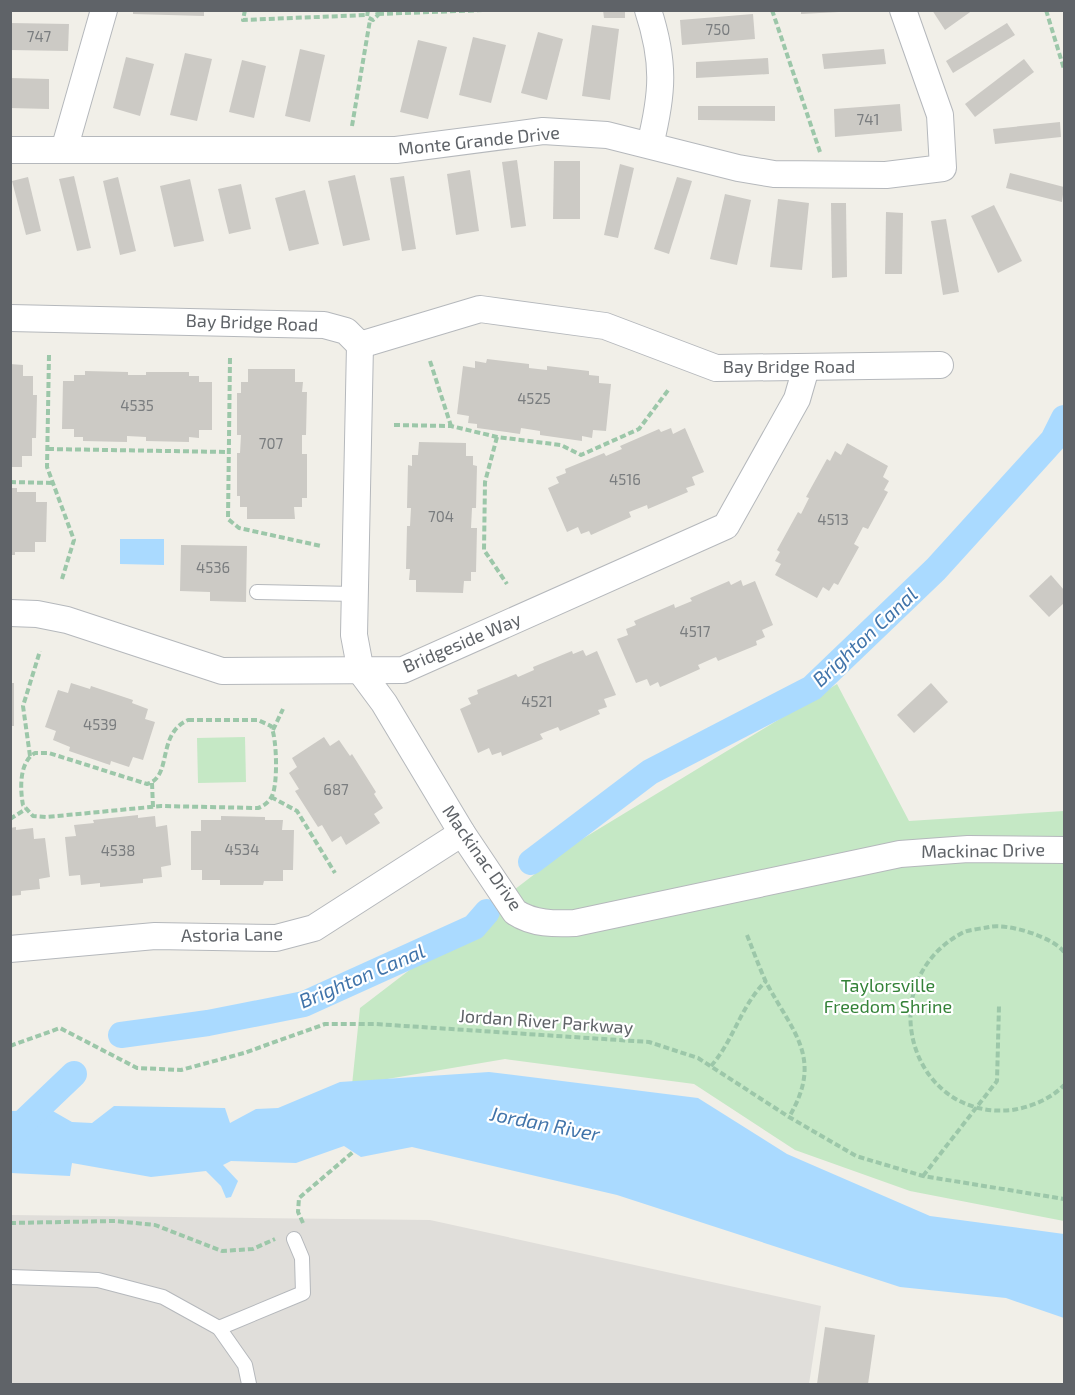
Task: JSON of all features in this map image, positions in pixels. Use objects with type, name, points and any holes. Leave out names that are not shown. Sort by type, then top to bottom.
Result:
[{"type":"street","points":[[64,150],[104,10]]},
{"type":"street","points":[[648,10],[658,41],[662,66],[659,112],[650,145]]},
{"type":"street","name":"Monte Grande Drive","points":[[10,150],[396,150],[543,131],[607,135],[738,168],[774,174],[827,176],[886,174],[943,168],[940,115],[903,10]]},
{"type":"street","name":"Bay Bridge Road","points":[[10,318],[324,325],[346,331],[360,345],[480,309],[605,326],[716,368],[940,365]]},
{"type":"street","name":"Mackinac Drive","points":[[360,345],[354,635],[361,672],[384,703],[462,833],[515,912],[524,918],[561,924],[900,854],[957,849],[1065,850]]},
{"type":"street","name":"Bridgeside Way","points":[[10,613],[37,614],[67,620],[222,671],[403,670],[726,526],[796,399],[806,368]]},
{"type":"street","name":"Astoria Lane","points":[[10,949],[155,936],[276,938],[314,928],[462,833]]},
{"type":"lane","points":[[257,592],[355,594]]},
{"type":"lane","points":[[219,1328],[303,1293],[302,1258],[291,1234]]},
{"type":"lane","points":[[10,1277],[98,1280],[163,1297],[219,1328],[245,1365],[249,1384]]},
{"type":"path","points":[[245,10],[243,20],[367,13],[370,20],[355,110]]},
{"type":"path","points":[[370,20],[375,19],[377,12],[486,10]]},
{"type":"path","points":[[772,10],[827,176]]},
{"type":"path","points":[[1046,10],[1065,69]]},
{"type":"path","points":[[49,355],[47,467],[74,540],[62,579]]},
{"type":"path","points":[[230,358],[227,514],[231,523],[239,528],[321,546]]},
{"type":"path","points":[[430,361],[451,426]]},
{"type":"path","points":[[394,424],[451,426],[497,437],[561,445],[581,455],[639,429],[669,389]]},
{"type":"path","points":[[497,437],[485,482],[484,550],[507,584]]},
{"type":"path","points":[[48,449],[228,452]]},
{"type":"path","points":[[10,482],[53,483]]},
{"type":"path","points":[[40,651],[23,706],[30,756],[22,773],[22,800],[26,809],[33,816],[47,817],[153,807],[258,808],[271,797],[275,743],[273,730],[283,709]]},
{"type":"path","points":[[153,807],[152,783],[160,772],[172,732],[188,720],[258,720],[273,730]]},
{"type":"path","points":[[30,756],[44,752],[141,783],[152,783]]},
{"type":"path","points":[[271,797],[297,811],[335,873]]},
{"type":"path","points":[[10,819],[26,809]]},
{"type":"path","points":[[1065,952],[1059,944],[1024,930],[994,926],[963,933],[932,957],[915,987],[908,1018],[914,1052],[935,1083],[976,1108],[997,1111],[1029,1108],[1065,1085]]},
{"type":"path","points":[[747,935],[766,981],[802,1043],[805,1056],[805,1080],[789,1117]]},
{"type":"path","points":[[711,1066],[726,1049],[748,1001],[766,981]]},
{"type":"path","points":[[923,1176],[997,1081],[999,1006]]},
{"type":"path","name":"Jordan River Parkway","points":[[10,1046],[60,1028],[137,1068],[181,1070],[244,1053],[325,1024],[375,1024],[649,1042],[698,1058],[789,1117],[856,1156],[923,1176],[1065,1199]]},
{"type":"path","points":[[10,1223],[115,1221],[155,1225],[222,1251],[253,1249],[291,1234],[303,1223],[298,1212],[299,1198],[353,1152]]},
{"type":"shaded area","points":[[11,1215],[430,1220],[821,1306],[809,1384],[11,1384]]},
{"type":"green space","name":"Taylorsville Freedom Shrine","points":[[837,684],[909,821],[1064,811],[1064,1221],[910,1191],[795,1150],[694,1084],[505,1059],[352,1085],[360,1008],[574,844]]},
{"type":"green space","points":[[245,737],[246,782],[198,783],[197,738]]},
{"type":"water","points":[[120,539],[164,539],[164,565],[120,564]]},
{"type":"water","name":"Jordan River","points":[[489,1072],[698,1098],[787,1154],[930,1216],[1064,1234],[1064,1318],[1006,1298],[900,1287],[617,1195],[412,1147],[361,1157],[344,1146],[296,1163],[231,1161],[223,1165],[238,1181],[231,1197],[226,1198],[221,1186],[206,1171],[151,1177],[72,1163],[70,1176],[11,1173],[11,1111],[51,1110],[72,1122],[92,1123],[114,1106],[225,1108],[230,1123],[256,1109],[278,1108],[340,1082]]},
{"type":"building","points":[[133,10],[204,10],[204,16],[133,14]]},
{"type":"building","points":[[603,10],[625,10],[625,18],[604,18]]},
{"type":"building","points":[[801,10],[839,10],[839,12],[801,14]]},
{"type":"building","points":[[932,10],[973,10],[945,30]]},
{"type":"building","points":[[753,14],[755,39],[682,45],[680,20]]},
{"type":"building","points":[[10,23],[69,24],[68,51],[10,50]]},
{"type":"building","points":[[1007,23],[1015,35],[953,73],[946,61]]},
{"type":"building","points":[[592,25],[619,29],[610,100],[582,96]]},
{"type":"building","points":[[538,32],[563,39],[547,100],[521,93]]},
{"type":"building","points":[[473,37],[506,45],[491,103],[459,95]]},
{"type":"building","points":[[418,40],[447,47],[428,119],[400,112]]},
{"type":"building","points":[[300,49],[325,55],[310,122],[285,116]]},
{"type":"building","points":[[884,49],[886,64],[824,69],[822,54]]},
{"type":"building","points":[[185,53],[212,59],[197,121],[170,115]]},
{"type":"building","points":[[126,57],[154,64],[140,116],[113,108]]},
{"type":"building","points":[[768,58],[769,74],[696,78],[696,62]]},
{"type":"building","points":[[1024,59],[1034,72],[975,117],[965,104]]},
{"type":"building","points":[[242,60],[266,66],[254,118],[229,112]]},
{"type":"building","points":[[10,78],[49,79],[49,109],[10,108]]},
{"type":"building","points":[[900,104],[902,131],[835,137],[834,109]]},
{"type":"building","points":[[698,106],[775,106],[775,121],[698,120]]},
{"type":"building","points":[[1060,122],[1061,137],[995,144],[993,129]]},
{"type":"building","points":[[517,160],[526,226],[511,228],[502,162]]},
{"type":"building","points":[[554,161],[580,161],[580,219],[553,219]]},
{"type":"building","points":[[620,164],[634,168],[618,238],[604,235]]},
{"type":"building","points":[[470,170],[479,231],[456,235],[447,174]]},
{"type":"building","points":[[1010,173],[1064,187],[1062,202],[1006,188]]},
{"type":"building","points":[[355,175],[370,240],[343,246],[328,181]]},
{"type":"building","points":[[74,176],[91,248],[77,251],[59,179]]},
{"type":"building","points":[[404,176],[416,249],[402,251],[390,178]]},
{"type":"building","points":[[28,177],[41,231],[26,235],[12,181]]},
{"type":"building","points":[[118,177],[136,251],[120,255],[103,181]]},
{"type":"building","points":[[677,177],[692,181],[669,254],[654,249]]},
{"type":"building","points":[[190,179],[204,241],[174,247],[160,186]]},
{"type":"building","points":[[241,184],[251,229],[229,234],[218,189]]},
{"type":"building","points":[[305,190],[319,244],[289,251],[275,198]]},
{"type":"building","points":[[725,194],[751,200],[737,265],[710,259]]},
{"type":"building","points":[[778,199],[809,203],[802,270],[770,267]]},
{"type":"building","points":[[831,203],[846,203],[847,277],[832,278]]},
{"type":"building","points":[[994,205],[1022,261],[998,273],[971,216]]},
{"type":"building","points":[[886,212],[903,213],[902,274],[885,274]]},
{"type":"building","points":[[946,219],[959,292],[943,295],[931,221]]},
{"type":"building","points":[[487,359],[529,364],[529,368],[547,370],[547,366],[589,371],[589,375],[599,376],[599,383],[611,384],[606,431],[593,430],[592,438],[582,436],[582,441],[540,435],[540,431],[521,428],[520,434],[477,428],[477,424],[468,423],[469,416],[457,414],[463,366],[475,368],[475,361],[486,363]]},
{"type":"building","points":[[10,364],[23,365],[23,376],[33,376],[33,395],[37,395],[36,438],[32,438],[32,456],[22,456],[22,467],[10,467]]},
{"type":"building","points":[[248,369],[295,369],[295,382],[303,382],[302,392],[307,392],[306,435],[302,435],[302,454],[307,454],[307,498],[302,498],[302,507],[294,507],[295,519],[247,519],[247,507],[240,507],[240,496],[237,496],[237,453],[240,453],[241,435],[237,435],[237,393],[241,393],[241,382],[248,382]]},
{"type":"building","points":[[85,371],[128,372],[128,375],[146,375],[146,372],[189,372],[189,376],[199,376],[199,382],[212,382],[212,430],[199,430],[199,438],[189,437],[189,442],[146,441],[146,437],[127,436],[127,442],[83,441],[83,437],[74,437],[74,429],[62,429],[63,381],[74,381],[74,375],[85,375]]},
{"type":"building","points":[[671,428],[673,434],[685,428],[704,472],[692,477],[695,485],[686,488],[688,492],[648,509],[647,505],[629,512],[631,517],[591,535],[589,531],[581,534],[578,527],[567,532],[548,488],[559,483],[556,477],[566,473],[565,469],[604,453],[606,456],[622,449],[620,446],[659,429],[661,432]]},
{"type":"building","points":[[419,442],[466,443],[466,456],[473,456],[473,465],[477,466],[476,508],[472,508],[471,528],[477,528],[476,572],[471,572],[471,581],[464,581],[463,593],[416,592],[416,580],[409,580],[410,569],[406,569],[407,526],[410,526],[411,508],[407,508],[408,465],[412,466],[412,455],[418,455]]},
{"type":"building","points":[[847,443],[888,466],[883,477],[889,481],[884,490],[888,492],[868,529],[863,527],[854,544],[859,547],[838,585],[834,583],[829,591],[823,587],[817,598],[775,575],[781,564],[775,561],[780,552],[777,550],[798,512],[801,514],[809,498],[806,497],[827,459],[830,461],[835,451],[841,455]]},
{"type":"building","points":[[10,488],[17,488],[17,492],[36,492],[36,502],[47,502],[46,542],[35,542],[35,552],[15,552],[15,555],[10,555]]},
{"type":"building","points":[[181,545],[247,546],[246,602],[210,601],[210,592],[180,591]]},
{"type":"building","points":[[1051,575],[1064,590],[1064,603],[1049,617],[1029,596]]},
{"type":"building","points":[[741,580],[743,586],[755,581],[773,625],[762,630],[765,637],[756,641],[757,645],[718,661],[716,657],[698,665],[700,669],[660,687],[658,682],[650,686],[647,679],[636,683],[617,639],[628,635],[626,629],[636,625],[634,621],[674,604],[675,608],[692,601],[690,598],[729,581],[731,585]]},
{"type":"building","points":[[583,650],[586,656],[597,651],[616,695],[604,699],[607,707],[598,710],[600,714],[560,731],[558,727],[540,734],[543,739],[502,756],[501,752],[492,755],[489,748],[478,753],[460,709],[471,704],[468,698],[478,694],[477,690],[516,674],[518,677],[534,670],[533,667],[572,651],[573,654]]},
{"type":"building","points":[[10,683],[14,683],[14,726],[10,726]]},
{"type":"building","points":[[71,683],[90,689],[91,686],[133,700],[132,703],[148,709],[145,719],[155,722],[143,760],[133,757],[129,767],[111,761],[110,765],[69,751],[70,747],[53,740],[56,731],[45,727],[58,690],[68,693]]},
{"type":"building","points":[[931,683],[948,702],[914,733],[897,715]]},
{"type":"building","points":[[324,737],[330,746],[339,740],[350,756],[352,754],[376,792],[374,794],[383,808],[374,814],[380,823],[346,845],[341,836],[332,842],[322,825],[318,827],[295,791],[299,789],[289,773],[297,767],[292,758]]},
{"type":"building","points":[[138,815],[138,818],[155,816],[156,827],[167,825],[171,865],[161,867],[162,877],[143,879],[143,883],[100,887],[100,883],[81,885],[80,875],[69,876],[65,837],[76,836],[74,825],[94,823],[93,820]]},
{"type":"building","points":[[221,816],[265,817],[265,820],[283,820],[282,830],[294,830],[293,870],[283,870],[283,881],[264,881],[263,885],[220,885],[220,880],[202,880],[202,870],[191,870],[191,831],[201,831],[201,820],[221,820]]},
{"type":"building","points":[[16,827],[16,830],[33,828],[34,839],[45,838],[50,877],[39,879],[40,889],[21,891],[21,895],[10,896],[10,828]]},
{"type":"building","points":[[825,1327],[875,1335],[868,1384],[817,1384]]},
{"type":"waterway","name":"Brighton Canal","points":[[531,862],[650,772],[812,688],[936,569],[1053,440],[1064,418]]},
{"type":"waterway","name":"Brighton Canal","points":[[121,1035],[208,1023],[304,1004],[474,927],[487,912]]},
{"type":"waterway","name":"Brighton Canal","points":[[10,1135],[74,1074]]}]
